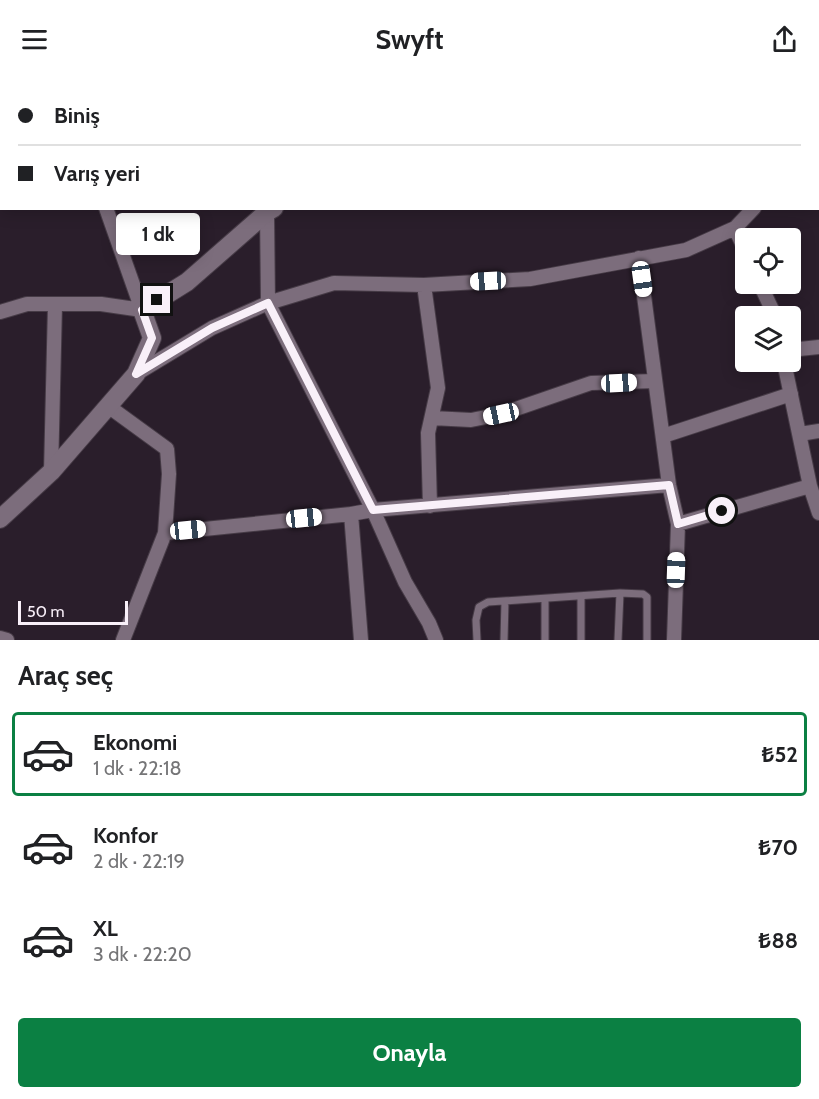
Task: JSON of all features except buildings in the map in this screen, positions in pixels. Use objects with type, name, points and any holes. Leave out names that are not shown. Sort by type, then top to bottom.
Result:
[{"type":"street","points":[[0,519],[51,472],[136,374],[152,338],[107,210]]},
{"type":"street","points":[[0,312],[27,304],[101,304],[142,310],[187,282],[271,210]]},
{"type":"street","points":[[271,210],[268,303],[373,510],[405,582],[429,623],[436,640]]},
{"type":"street","points":[[136,374],[212,328],[268,303],[334,283],[424,285],[530,279],[686,250],[735,228],[752,210]]},
{"type":"street","points":[[639,258],[669,485],[678,524],[674,640]]},
{"type":"street","points":[[424,285],[438,388],[428,433],[430,506]]},
{"type":"street","points":[[51,472],[55,304]]},
{"type":"street","points":[[801,349],[819,347]]},
{"type":"street","points":[[786,372],[810,486],[819,513]]},
{"type":"street","points":[[432,418],[471,420],[501,414],[591,383],[656,381]]},
{"type":"street","points":[[663,436],[791,394]]},
{"type":"street","points":[[108,406],[167,449],[169,474],[165,532],[123,640]]},
{"type":"street","points":[[800,434],[819,431]]},
{"type":"street","points":[[165,532],[373,510],[669,485]]},
{"type":"street","points":[[678,524],[810,486]]},
{"type":"street","points":[[351,514],[362,640]]},
{"type":"street","points":[[0,638],[7,640]]},
{"type":"lane","points":[[618,640],[620,593]]},
{"type":"lane","points":[[477,640],[476,620],[479,607],[488,602],[620,593],[643,594],[647,597],[647,640]]},
{"type":"lane","points":[[581,596],[581,640]]},
{"type":"lane","points":[[545,599],[545,640]]},
{"type":"lane","points":[[504,640],[506,601]]},
{"type":"route","points":[[157,300],[142,310],[152,338],[136,374],[212,328],[268,303],[373,510],[669,485],[678,524],[722,511]]}]
